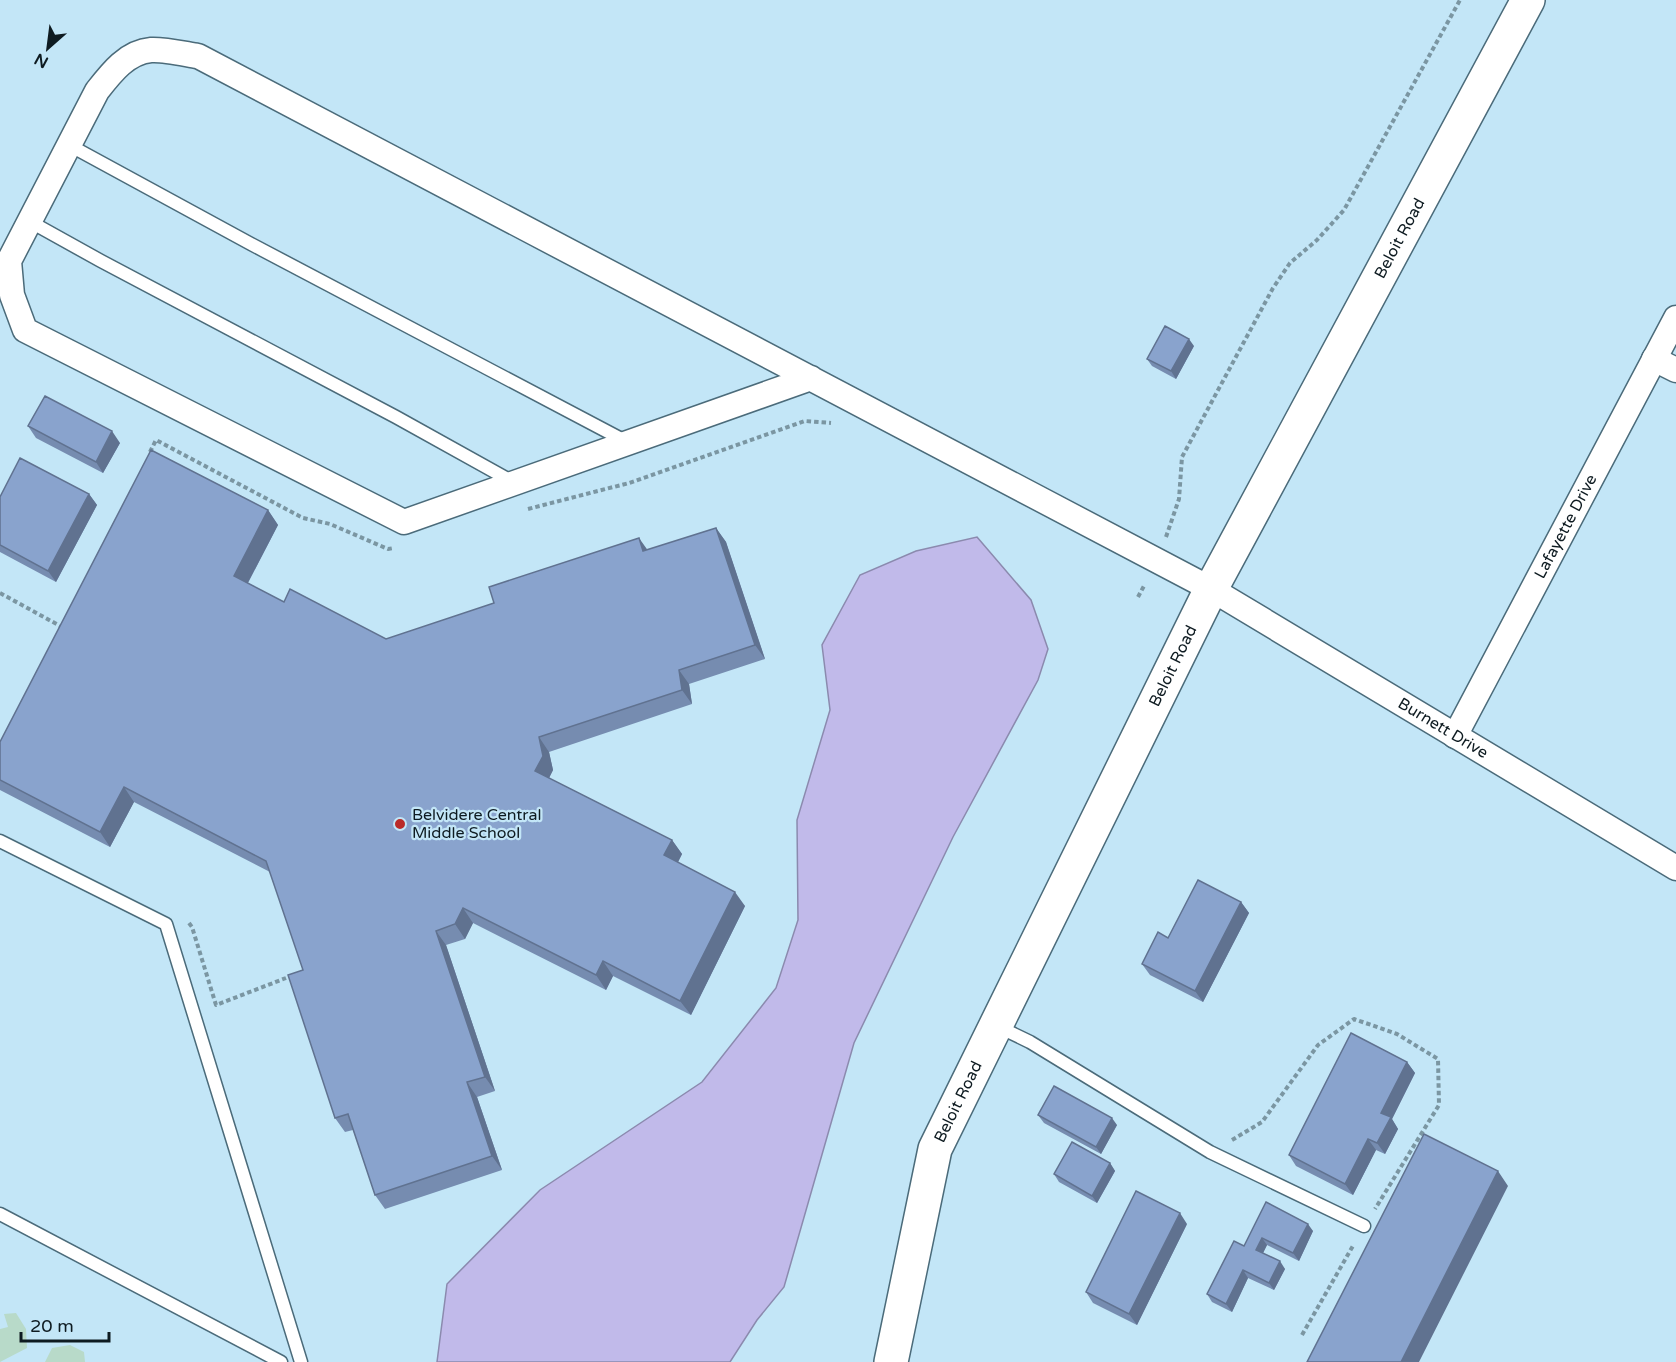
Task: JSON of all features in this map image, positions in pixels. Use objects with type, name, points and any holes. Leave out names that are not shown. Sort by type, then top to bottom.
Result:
[{"type":"main road","name":"Beloit Road","points":[[891,1362],[935,1149],[1211,589],[1528,0]]},
{"type":"street","name":"Burnett Drive","points":[[514,483],[404,522],[25,330],[12,295],[9,261],[97,91],[113,70],[132,56],[152,50],[198,56],[1211,589],[1676,868]]},
{"type":"street","name":"Lafayette Drive","points":[[1455,736],[1676,318]]},
{"type":"street","points":[[1654,359],[1676,370]]},
{"type":"street","points":[[514,483],[811,378]]},
{"type":"lane","points":[[69,146],[628,442]]},
{"type":"lane","points":[[29,221],[396,417],[514,483]]},
{"type":"lane","points":[[0,841],[165,924],[302,1362]]},
{"type":"lane","points":[[995,1026],[1030,1042],[1210,1152],[1364,1226]]},
{"type":"lane","points":[[0,1214],[281,1362]]},
{"type":"path","points":[[1138,597],[1159,561],[1179,499],[1182,457],[1198,427],[1273,288],[1290,263],[1317,240],[1344,210],[1460,0]]},
{"type":"path","points":[[0,594],[62,627],[57,637]]},
{"type":"path","points":[[1210,1152],[1262,1122],[1318,1046],[1354,1019],[1396,1034],[1438,1059],[1439,1105],[1364,1226],[1302,1335]]},
{"type":"green space","points":[[16,1313],[26,1329],[27,1348],[0,1362],[0,1329],[8,1327],[4,1314]]},
{"type":"green space","points":[[70,1345],[84,1352],[85,1362],[45,1362],[52,1348]]},
{"type":"shaded area","points":[[977,537],[1031,600],[1048,649],[1038,680],[953,837],[854,1043],[784,1287],[757,1320],[730,1362],[437,1362],[447,1284],[540,1190],[702,1082],[776,988],[798,920],[797,820],[830,710],[822,645],[860,575],[916,551]]},
{"type":"building","points":[[1165,326],[1189,339],[1171,371],[1147,359]]},
{"type":"building","points":[[45,396],[112,431],[96,462],[28,426]]},
{"type":"building","name":"Belvidere Central Middle School","points":[[151,450],[268,510],[234,576],[284,602],[290,589],[386,639],[494,603],[489,587],[639,538],[643,551],[716,528],[755,645],[679,670],[682,690],[539,737],[543,756],[535,771],[672,840],[664,855],[735,892],[680,1001],[603,961],[596,975],[463,908],[455,924],[436,931],[485,1077],[467,1082],[492,1156],[375,1195],[348,1114],[335,1118],[288,975],[303,970],[266,861],[124,787],[100,832],[0,780],[0,742]]},
{"type":"building","points":[[20,458],[89,494],[48,571],[0,545],[0,497]]},
{"type":"building","points":[[1198,880],[1241,902],[1195,991],[1142,964],[1158,932],[1168,938]]},
{"type":"building","points":[[1351,1033],[1407,1062],[1381,1113],[1391,1117],[1377,1143],[1368,1139],[1345,1184],[1289,1155]]},
{"type":"building","points":[[1054,1086],[1112,1118],[1096,1147],[1038,1115]]},
{"type":"building","points":[[1424,1134],[1498,1171],[1401,1362],[1307,1362]]},
{"type":"building","points":[[1072,1142],[1110,1163],[1092,1196],[1054,1174]]},
{"type":"building","points":[[1136,1191],[1180,1213],[1129,1314],[1086,1292]]},
{"type":"building","points":[[1266,1202],[1308,1224],[1293,1253],[1262,1238],[1256,1250],[1280,1261],[1269,1283],[1243,1270],[1226,1304],[1207,1294],[1234,1241],[1244,1246]]},
{"type":"place","name":"Belvidere Central Middle School","points":[[400,824]]}]
